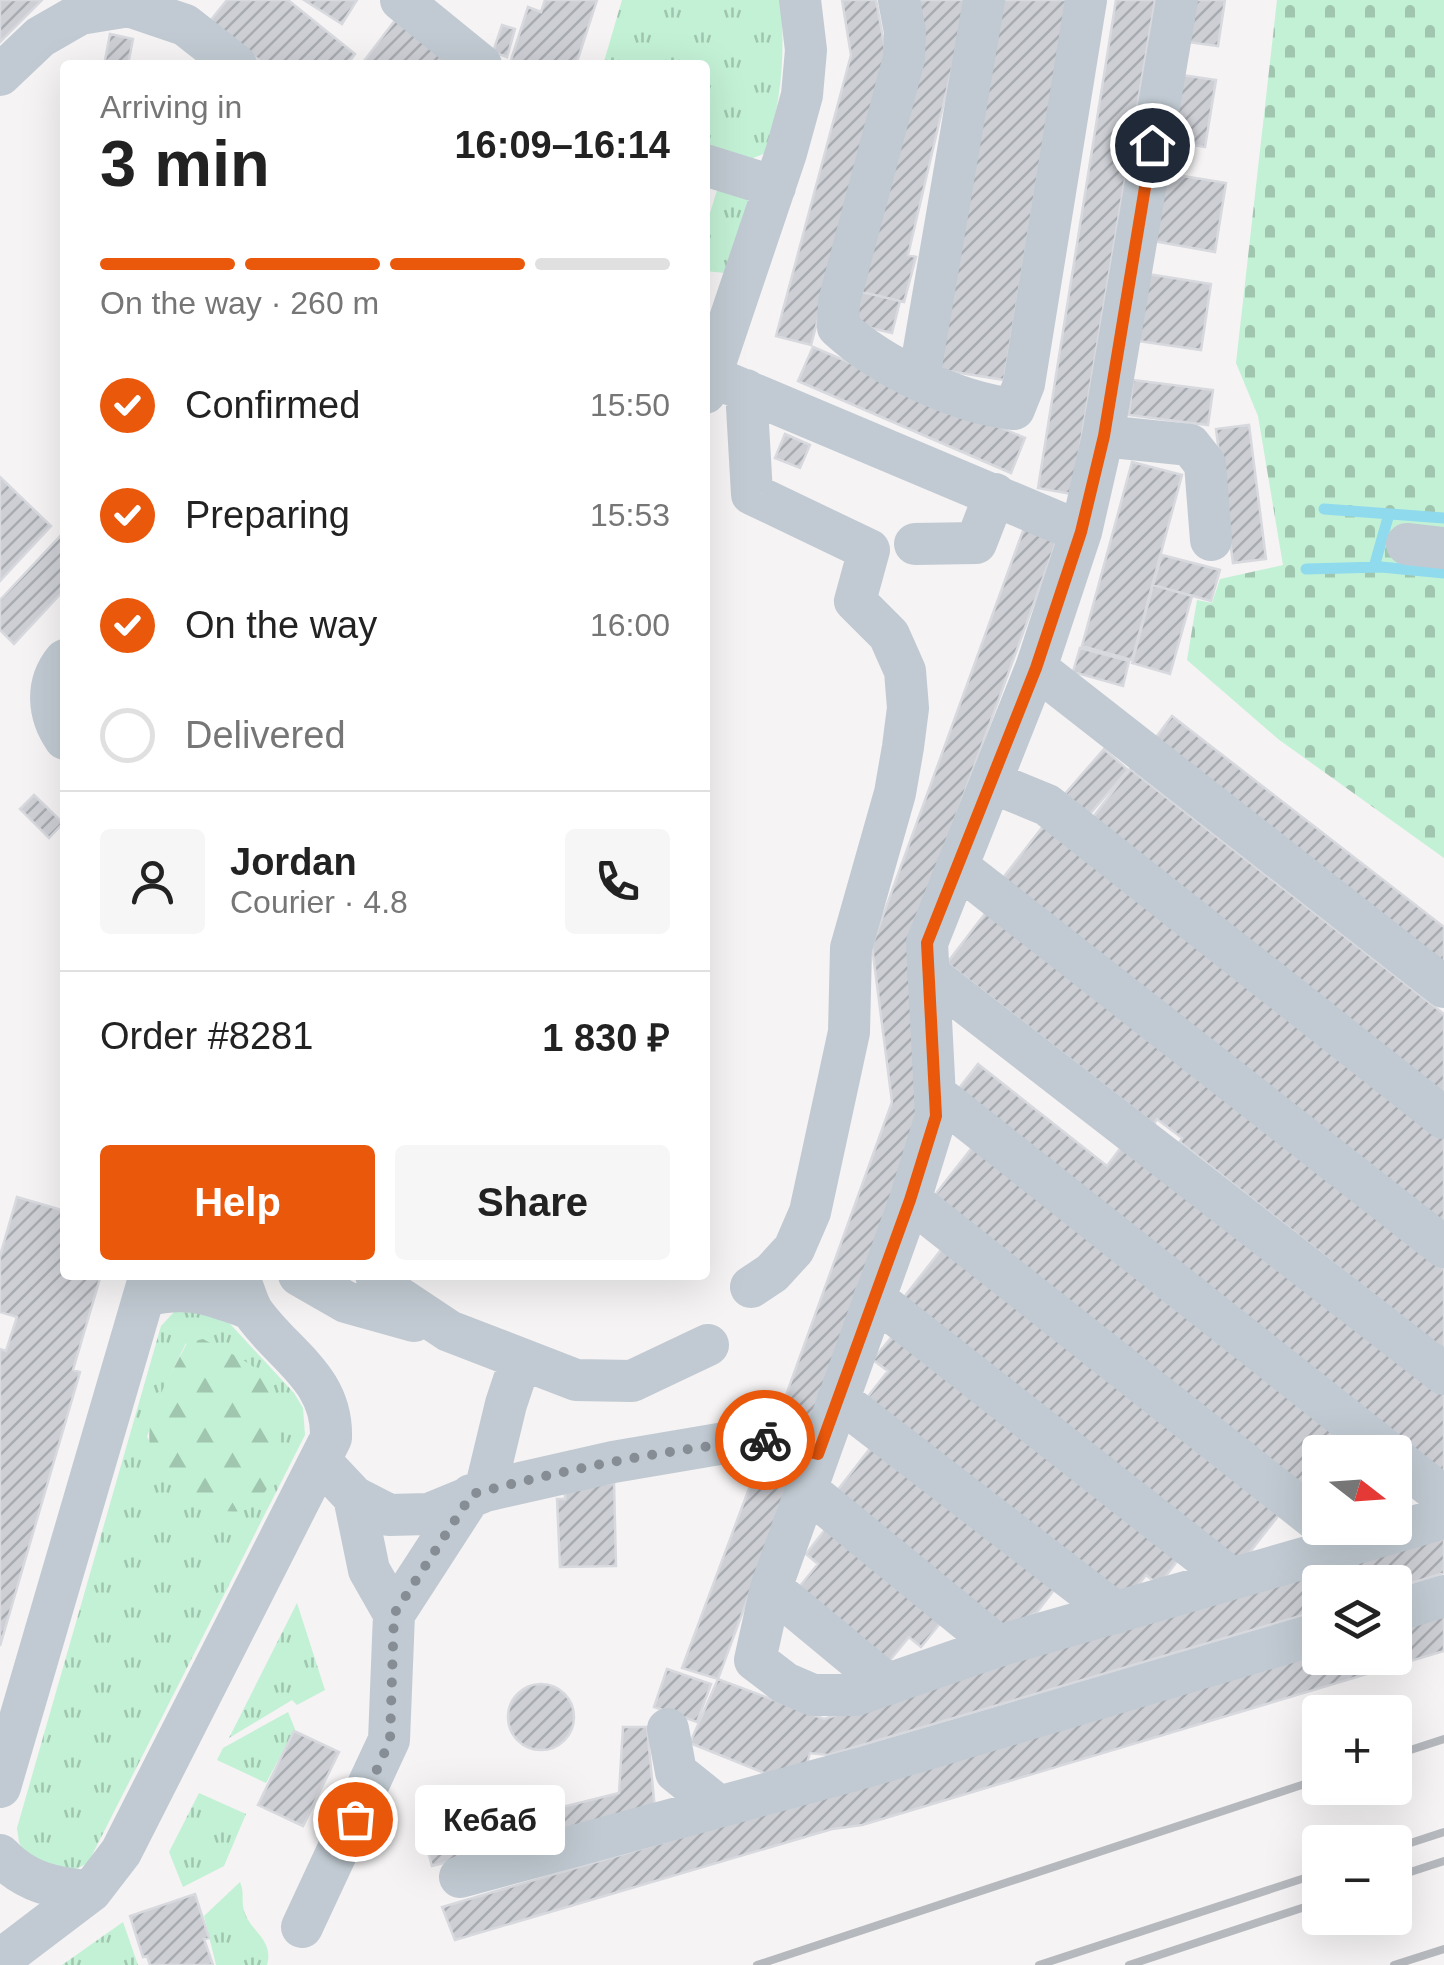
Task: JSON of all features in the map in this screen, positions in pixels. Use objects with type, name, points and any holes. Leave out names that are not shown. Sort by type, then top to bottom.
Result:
[{"type":"street","points":[[401,0],[476,60]]},
{"type":"street","points":[[751,1287],[772,1273],[794,1249],[810,1212],[849,1032],[850,948],[895,793],[908,708],[905,671],[888,635],[855,601],[869,550],[752,494],[721,386],[719,302],[774,187],[802,95],[806,50],[800,0]]},
{"type":"street","points":[[899,0],[905,32],[904,58],[838,302],[838,327],[856,344],[919,378],[988,406],[1014,409],[1024,384],[1086,0]]},
{"type":"street","points":[[919,378],[984,0]]},
{"type":"street","points":[[1177,0],[1104,436],[1081,532],[1036,668],[927,943],[936,1116],[910,1200],[771,1588],[755,1660],[785,1683],[813,1695],[856,1695],[998,1646],[1232,1579],[1304,1545]]},
{"type":"street","points":[[0,75],[40,36],[80,14],[129,6],[184,25],[230,60]]},
{"type":"street","points":[[710,167],[774,187]]},
{"type":"street","points":[[721,386],[1081,532]]},
{"type":"street","points":[[1104,436],[1190,444],[1205,464],[1211,540]]},
{"type":"street","points":[[915,544],[976,543],[995,494]]},
{"type":"street","points":[[60,666],[52,675],[52,720],[60,732]]},
{"type":"street","points":[[1036,668],[1444,987]]},
{"type":"street","points":[[991,782],[1047,805],[1444,1118]]},
{"type":"street","points":[[957,866],[1444,1247]]},
{"type":"street","points":[[928,974],[1444,1374]]},
{"type":"street","points":[[935,1094],[1366,1435]]},
{"type":"street","points":[[910,1200],[1302,1508]]},
{"type":"street","points":[[308,1280],[346,1302],[449,1331],[576,1380],[632,1382],[708,1345]]},
{"type":"street","points":[[379,1280],[449,1331]]},
{"type":"street","points":[[0,1787],[147,1285],[244,1292],[321,1388],[332,1418],[331,1438],[121,1852],[90,1891],[0,1960]]},
{"type":"street","points":[[874,1298],[1232,1579]]},
{"type":"street","points":[[394,1614],[478,1493],[521,1359]]},
{"type":"street","points":[[838,1399],[1116,1613]]},
{"type":"street","points":[[321,1462],[354,1497],[389,1515],[429,1514],[478,1493],[613,1462],[767,1440],[812,1471],[998,1646]]},
{"type":"street","points":[[1412,1472],[1444,1497]]},
{"type":"street","points":[[302,1927],[390,1740],[394,1614],[370,1570],[354,1497]]},
{"type":"street","points":[[1412,1522],[1444,1518]]},
{"type":"street","points":[[771,1588],[887,1684]]},
{"type":"street","points":[[1412,1605],[1444,1596]]},
{"type":"street","points":[[460,1877],[862,1768],[1302,1638]]},
{"type":"street","points":[[668,1729],[676,1772],[717,1805]]},
{"type":"street","points":[[0,1855],[19,1874],[39,1882],[90,1891]]},
{"type":"green space","points":[[622,0],[780,0],[781,78],[766,153],[748,160],[710,148],[710,60],[604,60]]},
{"type":"green space","points":[[1277,0],[1444,0],[1444,858],[1278,739],[1187,660],[1197,600],[1212,603],[1220,579],[1283,565],[1258,416],[1236,363]]},
{"type":"green space","points":[[718,187],[737,191],[749,202],[725,273],[710,272],[710,213]]},
{"type":"green space","points":[[174,1312],[220,1313],[294,1393],[303,1408],[305,1435],[88,1863],[72,1871],[26,1856],[17,1828],[161,1326]],"holes":[[[186,1343],[247,1509],[229,1510],[200,1500],[177,1478],[147,1437],[163,1390]]]},
{"type":"green space","points":[[203,1339],[261,1373],[274,1394],[280,1431],[275,1470],[268,1488],[244,1510],[231,1512],[194,1499],[156,1464],[150,1446],[150,1427],[164,1387],[187,1343]]},
{"type":"green space","points":[[297,1603],[325,1690],[297,1705],[292,1700],[229,1738]]},
{"type":"green space","points":[[288,1712],[295,1729],[266,1783],[217,1760],[223,1748]]},
{"type":"green space","points":[[199,1793],[246,1814],[224,1866],[183,1887],[169,1852]]},
{"type":"green space","points":[[240,1882],[245,1914],[267,1948],[267,1965],[216,1965],[204,1916]]},
{"type":"green space","points":[[123,1922],[138,1965],[62,1965]]},
{"type":"building","points":[[0,0],[42,0],[0,42]]},
{"type":"building","points":[[227,0],[288,0],[355,54],[351,60],[259,60],[210,21]]},
{"type":"building","points":[[304,0],[357,0],[342,24]]},
{"type":"building","points":[[545,0],[597,0],[578,60],[511,60],[528,7],[541,12]]},
{"type":"building","points":[[842,0],[876,0],[887,60],[811,345],[776,336],[851,55]]},
{"type":"building","points":[[913,0],[968,0],[908,255],[916,257],[904,302],[862,292]]},
{"type":"building","points":[[998,0],[1067,0],[1004,380],[936,369]]},
{"type":"building","points":[[1116,0],[1155,0],[1072,494],[1038,488]]},
{"type":"building","points":[[1194,0],[1225,0],[1218,46],[1188,42]]},
{"type":"building","points":[[396,19],[449,60],[365,60]]},
{"type":"building","points":[[502,25],[515,29],[507,57],[493,52]]},
{"type":"building","points":[[110,34],[133,39],[129,60],[105,60]]},
{"type":"building","points":[[1182,75],[1216,80],[1205,147],[1171,141]]},
{"type":"building","points":[[1165,173],[1226,183],[1215,252],[1153,241]]},
{"type":"building","points":[[1148,274],[1211,284],[1201,350],[1138,341]]},
{"type":"building","points":[[862,292],[900,301],[892,333],[854,324]]},
{"type":"building","points":[[813,347],[1025,438],[1011,473],[798,381]]},
{"type":"building","points":[[1133,380],[1213,390],[1208,425],[1129,415]]},
{"type":"building","points":[[1249,425],[1266,559],[1233,563],[1216,429]]},
{"type":"building","points":[[785,434],[810,445],[800,468],[775,458]]},
{"type":"building","points":[[1132,462],[1182,475],[1132,660],[1082,646]]},
{"type":"building","points":[[0,477],[51,526],[0,581]]},
{"type":"building","points":[[1024,528],[1057,540],[908,947],[921,1111],[807,1434],[776,1423],[892,1102],[872,946]]},
{"type":"building","points":[[60,536],[60,594],[14,644],[0,630],[0,600]]},
{"type":"building","points":[[1162,555],[1220,570],[1211,601],[1153,585]]},
{"type":"building","points":[[1153,585],[1192,596],[1170,674],[1132,663]]},
{"type":"building","points":[[1080,648],[1129,661],[1123,686],[1073,672]]},
{"type":"building","points":[[1172,716],[1444,927],[1444,964],[1154,740]]},
{"type":"building","points":[[1104,749],[1128,770],[1089,815],[1065,794]]},
{"type":"building","points":[[1130,769],[1444,1014],[1444,1098],[1090,821]]},
{"type":"building","points":[[34,795],[60,820],[60,826],[49,838],[20,809]]},
{"type":"building","points":[[1044,825],[1444,1138],[1444,1224],[1002,879]]},
{"type":"building","points":[[987,911],[1444,1264],[1444,1350],[1180,1142],[1182,1138],[1157,1119],[1154,1124],[947,963]]},
{"type":"building","points":[[978,1064],[1107,1166],[1128,1138],[1444,1391],[1444,1474],[1412,1449],[1412,1435],[1394,1435],[956,1092]]},
{"type":"building","points":[[974,1145],[1345,1435],[1302,1435],[1302,1490],[931,1200]]},
{"type":"building","points":[[17,1197],[60,1210],[60,1280],[100,1280],[73,1370],[80,1372],[0,1646],[0,1349],[6,1351],[17,1317],[0,1312],[0,1256]]},
{"type":"building","points":[[944,1246],[1282,1511],[1239,1566],[901,1301]]},
{"type":"building","points":[[894,1334],[1181,1556],[1159,1585],[1146,1575],[1126,1601],[866,1399],[888,1371],[873,1360]]},
{"type":"building","points":[[875,1442],[1057,1586],[1037,1612],[1003,1630],[833,1496]]},
{"type":"building","points":[[763,1451],[797,1464],[718,1679],[682,1668]]},
{"type":"building","points":[[614,1483],[616,1566],[560,1567],[557,1499],[565,1499],[565,1485]]},
{"type":"building","points":[[827,1527],[942,1621],[921,1647],[909,1637],[886,1665],[795,1592],[818,1564],[806,1554]]},
{"type":"building","points":[[1444,1532],[1444,1573],[1412,1583],[1412,1565],[1335,1565],[1412,1545],[1412,1542]]},
{"type":"building","points":[[1302,1575],[1302,1615],[828,1755],[810,1753],[806,1766],[767,1774],[690,1743],[718,1679],[824,1719]]},
{"type":"building","points":[[1444,1612],[1444,1651],[1412,1661],[1412,1622]]},
{"type":"building","points":[[1302,1656],[1302,1675],[1364,1675],[862,1825],[832,1829],[455,1940],[442,1907]]},
{"type":"building","points":[[667,1669],[711,1684],[697,1722],[654,1707]]},
{"type":"building","points":[[541,1684],[565,1693],[574,1717],[565,1741],[541,1750],[517,1741],[508,1717],[517,1693]]},
{"type":"building","points":[[623,1727],[647,1727],[655,1810],[432,1866],[425,1841],[619,1793]]},
{"type":"building","points":[[294,1731],[339,1752],[303,1826],[258,1805]]},
{"type":"building","points":[[195,1894],[213,1965],[150,1965],[147,1956],[143,1957],[130,1916]]},
{"type":"waterway","points":[[1324,509],[1444,518]]},
{"type":"waterway","points":[[1374,567],[1389,514]]},
{"type":"waterway","points":[[1306,569],[1381,567],[1444,573]]},
{"type":"railway","points":[[1412,1749],[1444,1739]]},
{"type":"railway","points":[[757,1965],[1302,1785]]},
{"type":"railway","points":[[1412,1842],[1444,1832]]},
{"type":"railway","points":[[1412,1871],[1444,1861]]},
{"type":"railway","points":[[1039,1965],[1302,1879]]},
{"type":"railway","points":[[1129,1965],[1302,1908]]},
{"type":"railway","points":[[1394,1965],[1444,1949]]},
{"type":"way so far","points":[[355,1819],[390,1740],[394,1614],[472,1494],[613,1462],[765,1440]]},
{"type":"place","name":"Кебаб","points":[[355,1819]]},
{"type":"route","points":[[765,1440],[818,1454],[910,1200],[936,1116],[927,943],[1036,668],[1081,532],[1104,436],[1152,145]]}]
